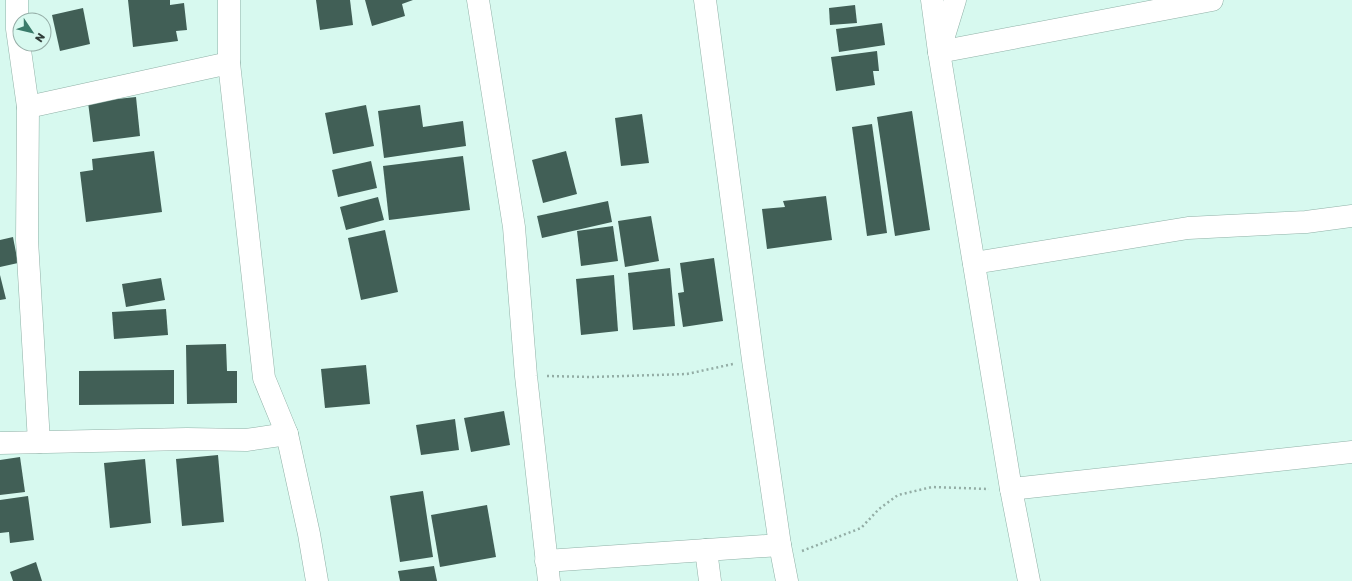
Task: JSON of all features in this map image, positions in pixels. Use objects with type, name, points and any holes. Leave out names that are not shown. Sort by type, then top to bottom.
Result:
[{"type":"street","points":[[17,0],[17,28],[28,107],[27,240],[39,442]]},
{"type":"street","points":[[229,0],[229,63],[264,378],[287,434],[309,534],[317,581]]},
{"type":"street","points":[[478,0],[514,227],[526,376],[548,571],[706,550],[782,552]]},
{"type":"street","points":[[705,0],[753,360],[787,581]]},
{"type":"street","points":[[932,0],[939,52],[1011,489],[1029,581]]},
{"type":"street","points":[[939,52],[955,0]]},
{"type":"street","points":[[939,52],[1212,0]]},
{"type":"street","points":[[28,107],[229,63]]},
{"type":"street","points":[[974,263],[1188,228],[1306,222],[1352,216]]},
{"type":"street","points":[[0,443],[187,439],[246,440],[287,434]]},
{"type":"street","points":[[1011,489],[1352,452]]},
{"type":"street","points":[[706,550],[710,581]]},
{"type":"path","points":[[526,376],[591,377],[686,374],[753,360]]},
{"type":"path","points":[[782,552],[861,528],[898,495],[932,487],[1011,489]]},
{"type":"building","points":[[128,0],[170,0],[170,5],[184,3],[187,30],[176,31],[178,41],[133,47]]},
{"type":"building","points":[[316,0],[350,0],[353,25],[320,30]]},
{"type":"building","points":[[365,0],[413,0],[402,4],[405,16],[372,26]]},
{"type":"building","points":[[855,5],[857,23],[830,25],[829,8]]},
{"type":"building","points":[[83,8],[90,44],[60,51],[52,15]]},
{"type":"building","points":[[882,23],[885,45],[839,52],[836,29]]},
{"type":"building","points":[[877,51],[879,71],[873,71],[875,85],[836,91],[831,57]]},
{"type":"building","points":[[136,97],[140,136],[93,142],[88,102]]},
{"type":"building","points":[[366,105],[374,146],[333,154],[325,113]]},
{"type":"building","points":[[420,105],[423,127],[463,121],[466,146],[384,158],[378,111]]},
{"type":"building","points":[[912,111],[930,230],[895,236],[877,117]]},
{"type":"building","points":[[642,114],[649,163],[621,166],[615,118]]},
{"type":"building","points":[[872,124],[887,233],[867,236],[852,127]]},
{"type":"building","points":[[154,151],[162,212],[86,222],[80,172],[93,170],[92,159]]},
{"type":"building","points":[[566,151],[577,194],[543,203],[532,160]]},
{"type":"building","points":[[463,156],[470,210],[389,220],[383,166]]},
{"type":"building","points":[[371,161],[377,188],[338,197],[332,170]]},
{"type":"building","points":[[826,196],[832,240],[767,249],[762,209],[785,207],[783,201]]},
{"type":"building","points":[[378,197],[384,220],[346,230],[340,207]]},
{"type":"building","points":[[608,201],[612,222],[542,238],[537,216]]},
{"type":"building","points":[[651,216],[659,261],[625,267],[618,221]]},
{"type":"building","points":[[613,226],[618,261],[581,266],[577,231]]},
{"type":"building","points":[[385,230],[398,292],[361,300],[348,238]]},
{"type":"building","points":[[13,237],[18,263],[0,267],[0,240]]},
{"type":"building","points":[[714,258],[723,321],[683,327],[678,293],[684,292],[680,263]]},
{"type":"building","points":[[670,268],[675,326],[633,330],[628,273]]},
{"type":"building","points":[[0,275],[6,299],[0,300]]},
{"type":"building","points":[[614,275],[618,331],[581,335],[576,279]]},
{"type":"building","points":[[161,278],[165,300],[126,307],[122,284]]},
{"type":"building","points":[[166,309],[168,335],[114,339],[112,312]]},
{"type":"building","points":[[226,344],[227,371],[237,371],[237,403],[187,404],[186,345]]},
{"type":"building","points":[[366,365],[370,404],[325,408],[321,369]]},
{"type":"building","points":[[174,370],[174,404],[79,405],[79,371]]},
{"type":"building","points":[[504,411],[510,445],[471,452],[464,418]]},
{"type":"building","points":[[455,419],[459,450],[421,455],[416,425]]},
{"type":"building","points":[[218,455],[224,522],[182,526],[176,459]]},
{"type":"building","points":[[20,457],[25,492],[0,495],[0,460]]},
{"type":"building","points":[[145,459],[151,523],[110,528],[104,463]]},
{"type":"building","points":[[423,491],[433,557],[400,562],[390,496]]},
{"type":"building","points":[[28,496],[34,540],[10,543],[9,532],[0,533],[0,500]]},
{"type":"building","points":[[487,505],[496,557],[440,567],[431,515]]},
{"type":"building","points":[[36,562],[42,581],[13,581],[10,572]]},
{"type":"building","points":[[434,566],[437,581],[400,581],[398,571]]}]
